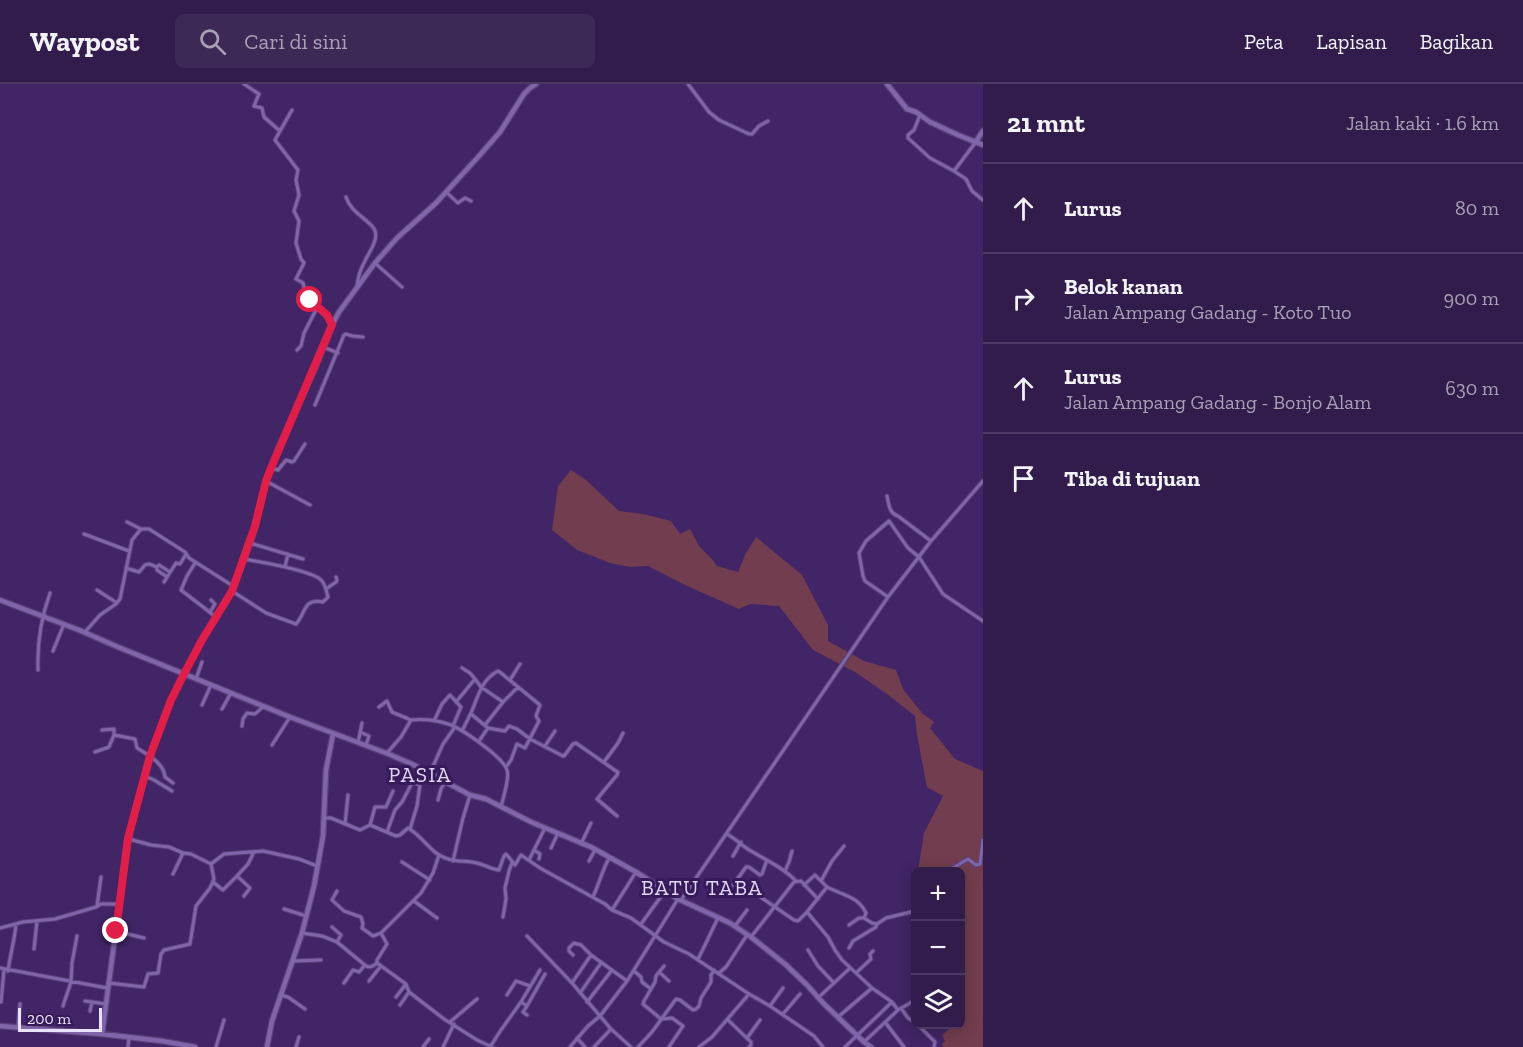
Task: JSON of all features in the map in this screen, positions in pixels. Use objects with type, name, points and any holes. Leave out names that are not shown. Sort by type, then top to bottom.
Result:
[{"type":"street","points":[[102,1034],[128,838],[150,756],[171,700],[232,588],[250,543],[266,481],[332,325],[375,263],[397,238],[446,192],[497,136],[524,94],[536,84]]},
{"type":"street","points":[[688,84],[709,112],[719,120],[749,134],[768,121]]},
{"type":"street","points":[[887,84],[907,109],[916,112],[930,122],[983,145]]},
{"type":"street","points":[[248,85],[258,94],[254,106],[262,108],[264,117],[280,131]]},
{"type":"street","points":[[292,110],[275,140],[298,170],[296,180],[298,195],[294,210],[299,221],[296,243],[304,263],[296,279],[303,283],[307,297],[327,315],[332,325]]},
{"type":"street","points":[[920,115],[908,138],[930,158],[966,179],[972,191],[983,200]]},
{"type":"street","points":[[954,171],[983,131]]},
{"type":"street","points":[[446,192],[458,202],[465,198],[471,201]]},
{"type":"street","points":[[346,197],[352,209],[375,229],[376,234],[373,246],[362,267],[357,287]]},
{"type":"street","points":[[375,263],[402,287]]},
{"type":"street","points":[[297,350],[301,346],[304,333],[318,306]]},
{"type":"street","points":[[315,405],[345,334],[363,337]]},
{"type":"street","points":[[323,347],[338,352]]},
{"type":"street","points":[[271,468],[278,471],[286,460],[294,462],[305,444]]},
{"type":"street","points":[[266,481],[310,505]]},
{"type":"street","points":[[570,1047],[600,1016],[627,981],[655,935],[727,834],[888,597],[931,541],[983,481]]},
{"type":"street","points":[[887,496],[890,510],[888,521],[865,542],[859,555],[865,581],[888,597]]},
{"type":"street","points":[[890,510],[931,541]]},
{"type":"street","points":[[888,521],[908,548],[919,557],[943,594],[983,621]]},
{"type":"street","points":[[127,522],[149,530],[186,554],[266,613],[296,624],[299,623],[304,610],[312,601],[323,602],[327,598],[323,582],[318,577],[244,559]]},
{"type":"street","points":[[85,632],[121,597],[129,551],[134,538],[141,529]]},
{"type":"street","points":[[84,534],[129,551]]},
{"type":"street","points":[[250,543],[303,559]]},
{"type":"street","points":[[164,582],[176,563],[179,564],[186,554]]},
{"type":"street","points":[[285,568],[288,554]]},
{"type":"street","points":[[195,562],[181,590],[216,617]]},
{"type":"street","points":[[126,568],[139,572],[147,564],[158,567],[159,565],[170,572]]},
{"type":"street","points":[[158,567],[157,570],[167,577]]},
{"type":"street","points":[[326,589],[337,581],[336,577]]},
{"type":"street","points":[[97,590],[117,603]]},
{"type":"street","points":[[38,670],[42,616],[50,592]]},
{"type":"street","points":[[0,600],[85,632],[290,717],[387,753],[470,795],[486,799],[582,843],[636,872],[680,900],[735,926],[785,964],[871,1047]]},
{"type":"street","points":[[210,612],[215,604],[211,600]]},
{"type":"street","points":[[53,651],[64,624]]},
{"type":"street","points":[[196,679],[202,662]]},
{"type":"street","points":[[510,680],[520,664]]},
{"type":"street","points":[[462,668],[481,687],[503,702]]},
{"type":"street","points":[[462,731],[481,687],[496,671],[501,673],[540,705],[536,716],[539,721],[530,739],[525,748],[517,744],[506,767]]},
{"type":"street","points":[[456,702],[475,679]]},
{"type":"street","points":[[202,705],[211,685]]},
{"type":"street","points":[[478,742],[503,702],[518,687]]},
{"type":"street","points":[[222,709],[231,693]]},
{"type":"street","points":[[430,774],[461,709],[451,696],[447,697],[442,704],[434,721]]},
{"type":"street","points":[[379,708],[387,701],[392,712],[411,720],[434,721],[454,727],[478,742],[506,767],[508,772],[501,807]]},
{"type":"street","points":[[242,726],[247,713],[255,714],[264,706]]},
{"type":"street","points":[[471,714],[487,727],[505,731],[509,726],[517,729],[530,739],[564,756],[576,743],[604,762],[618,774],[597,799],[617,816]]},
{"type":"street","points":[[272,745],[290,717]]},
{"type":"street","points":[[387,753],[401,737],[411,720]]},
{"type":"street","points":[[358,743],[362,723]]},
{"type":"street","points":[[95,752],[109,747],[114,735],[114,729],[102,730]]},
{"type":"street","points":[[545,746],[555,731]]},
{"type":"street","points":[[360,732],[369,736],[366,746]]},
{"type":"street","points":[[604,762],[623,733]]},
{"type":"street","points":[[267,1047],[272,1021],[302,933],[317,866],[325,818],[326,770],[333,734]]},
{"type":"street","points":[[114,735],[135,739],[138,748],[150,756],[165,771],[165,777],[173,783]]},
{"type":"street","points":[[410,829],[417,806],[422,770]]},
{"type":"street","points":[[145,776],[172,790]]},
{"type":"street","points":[[438,800],[445,782]]},
{"type":"street","points":[[387,832],[395,810],[412,783],[420,785]]},
{"type":"street","points":[[325,818],[331,818],[360,830],[370,825],[375,807],[386,807],[393,791]]},
{"type":"street","points":[[345,824],[348,795]]},
{"type":"street","points":[[453,861],[462,818],[470,795]]},
{"type":"street","points":[[582,843],[591,822]]},
{"type":"street","points":[[370,825],[398,836],[406,829],[410,829]]},
{"type":"street","points":[[529,860],[545,828]]},
{"type":"street","points":[[410,829],[439,855],[453,861],[478,864],[499,870],[507,854],[513,863]]},
{"type":"street","points":[[551,848],[558,833]]},
{"type":"street","points":[[727,834],[785,871],[796,881],[800,880],[818,899]]},
{"type":"street","points":[[4,970],[71,982],[144,987],[148,975],[158,973],[161,954],[164,950],[190,944],[196,906],[213,882],[211,864],[195,855],[128,838]]},
{"type":"street","points":[[954,867],[968,859],[977,865],[980,864],[983,840]]},
{"type":"street","points":[[733,856],[741,843]]},
{"type":"street","points":[[821,881],[844,846]]},
{"type":"street","points":[[533,850],[540,854],[539,859]]},
{"type":"street","points":[[589,861],[595,850]]},
{"type":"street","points":[[211,864],[224,854],[265,851],[299,858],[317,866]]},
{"type":"street","points":[[785,871],[792,851]]},
{"type":"street","points":[[213,882],[223,890],[248,864],[254,852]]},
{"type":"street","points":[[173,874],[183,853]]},
{"type":"street","points":[[337,891],[332,900],[344,911],[361,917],[362,928],[373,936],[381,933],[421,893],[430,880],[439,855]]},
{"type":"street","points":[[503,917],[509,871],[521,855],[612,910],[641,924],[664,942],[698,959],[783,1014],[814,1036],[823,1047]]},
{"type":"street","points":[[593,897],[598,888],[602,870],[609,858]]},
{"type":"street","points":[[733,885],[748,866],[762,874],[767,860]]},
{"type":"street","points":[[402,862],[430,880]]},
{"type":"street","points":[[612,910],[636,872]]},
{"type":"street","points":[[804,885],[814,875],[827,887],[857,900],[866,914],[863,918]]},
{"type":"street","points":[[237,876],[250,888],[243,896]]},
{"type":"street","points":[[96,907],[101,877]]},
{"type":"street","points":[[719,973],[796,881]]},
{"type":"street","points":[[759,896],[794,921],[798,921],[827,887]]},
{"type":"street","points":[[641,924],[665,891]]},
{"type":"street","points":[[414,901],[437,918]]},
{"type":"street","points":[[0,928],[55,919],[101,904],[119,904]]},
{"type":"street","points":[[285,909],[306,916]]},
{"type":"street","points":[[735,926],[747,910]]},
{"type":"street","points":[[807,912],[828,937],[842,960],[911,1020]]},
{"type":"street","points":[[849,948],[853,941],[886,918],[911,912]]},
{"type":"street","points":[[698,959],[718,918]]},
{"type":"street","points":[[849,925],[859,918],[877,924]]},
{"type":"street","points":[[34,949],[37,921]]},
{"type":"street","points":[[1,1002],[4,970],[16,934],[16,924]]},
{"type":"street","points":[[332,927],[341,934],[337,942]]},
{"type":"street","points":[[116,931],[144,938]]},
{"type":"street","points":[[302,933],[322,936],[337,942],[370,968],[377,963],[387,944],[381,933]]},
{"type":"street","points":[[63,1005],[71,982],[77,936]]},
{"type":"street","points":[[527,936],[572,982],[611,1029],[632,1047]]},
{"type":"street","points":[[573,956],[569,948],[574,943],[581,945],[601,963],[627,981]]},
{"type":"street","points":[[808,950],[818,966],[834,983]]},
{"type":"street","points":[[856,973],[871,959],[870,954],[873,951]]},
{"type":"street","points":[[572,982],[591,955]]},
{"type":"street","points":[[291,961],[321,960]]},
{"type":"street","points":[[377,963],[406,984],[409,992],[491,1047],[540,969]]},
{"type":"street","points":[[580,993],[601,963]]},
{"type":"street","points":[[344,983],[352,970],[359,972],[364,965]]},
{"type":"street","points":[[369,981],[381,966]]},
{"type":"street","points":[[664,966],[656,976],[644,1004],[661,1019],[672,1018],[683,1026],[669,1047]]},
{"type":"street","points":[[819,997],[850,968]]},
{"type":"street","points":[[588,1002],[612,970]]},
{"type":"street","points":[[634,970],[641,977],[642,982],[651,989]]},
{"type":"street","points":[[638,1047],[652,1032],[676,998],[693,1010],[696,1009],[711,982],[714,970]]},
{"type":"street","points":[[659,972],[669,981]]},
{"type":"street","points":[[527,1015],[523,1012],[545,974]]},
{"type":"street","points":[[507,995],[516,981],[530,986]]},
{"type":"street","points":[[396,997],[406,984]]},
{"type":"street","points":[[770,1006],[783,988]]},
{"type":"street","points":[[838,1017],[872,988]]},
{"type":"street","points":[[400,1005],[409,992]]},
{"type":"street","points":[[699,1047],[728,1020],[749,994]]},
{"type":"street","points":[[783,1014],[800,994]]},
{"type":"street","points":[[280,996],[288,997],[305,1009]]},
{"type":"street","points":[[443,1047],[452,1023],[477,999]]},
{"type":"street","points":[[85,1001],[106,1004]]},
{"type":"street","points":[[90,1011],[92,1002]]},
{"type":"street","points":[[521,1002],[527,1006]]},
{"type":"street","points":[[845,1047],[892,1002]]},
{"type":"street","points":[[864,1042],[899,1009],[911,1003]]},
{"type":"street","points":[[18,1027],[20,1004]]},
{"type":"street","points":[[216,1047],[224,1020]]},
{"type":"street","points":[[728,1020],[747,1038],[751,1044],[749,1047]]},
{"type":"street","points":[[747,1038],[760,1020]]},
{"type":"street","points":[[885,1022],[904,1047]]},
{"type":"street","points":[[0,1026],[102,1034],[194,1047]]},
{"type":"street","points":[[594,1047],[611,1029]]},
{"type":"street","points":[[921,1029],[935,1042],[934,1047]]},
{"type":"street","points":[[128,1047],[129,1037]]},
{"type":"street","points":[[296,1047],[299,1037]]},
{"type":"street","points":[[577,1038],[585,1047]]},
{"type":"street","points":[[423,1047],[429,1039]]},
{"type":"shaded area","points":[[571,470],[586,480],[619,511],[671,521],[680,534],[690,529],[699,546],[717,566],[738,572],[756,537],[802,575],[828,625],[828,641],[864,661],[896,670],[903,689],[922,713],[934,722],[930,728],[955,759],[983,771],[983,1047],[943,1047],[942,1044],[945,1041],[942,1035],[949,1029],[965,1029],[965,867],[919,867],[924,833],[943,796],[927,787],[915,716],[855,672],[813,650],[779,606],[750,604],[739,609],[648,566],[630,567],[610,563],[577,550],[552,530],[558,486]]},
{"type":"district","name":"PASIA","points":[[420,774]]},
{"type":"district","name":"BATU TABA","points":[[702,887]]},
{"type":"route","points":[[116,931],[128,838],[150,756],[171,700],[202,640],[232,591],[250,543],[266,481],[332,325],[327,315],[310,300]]}]
